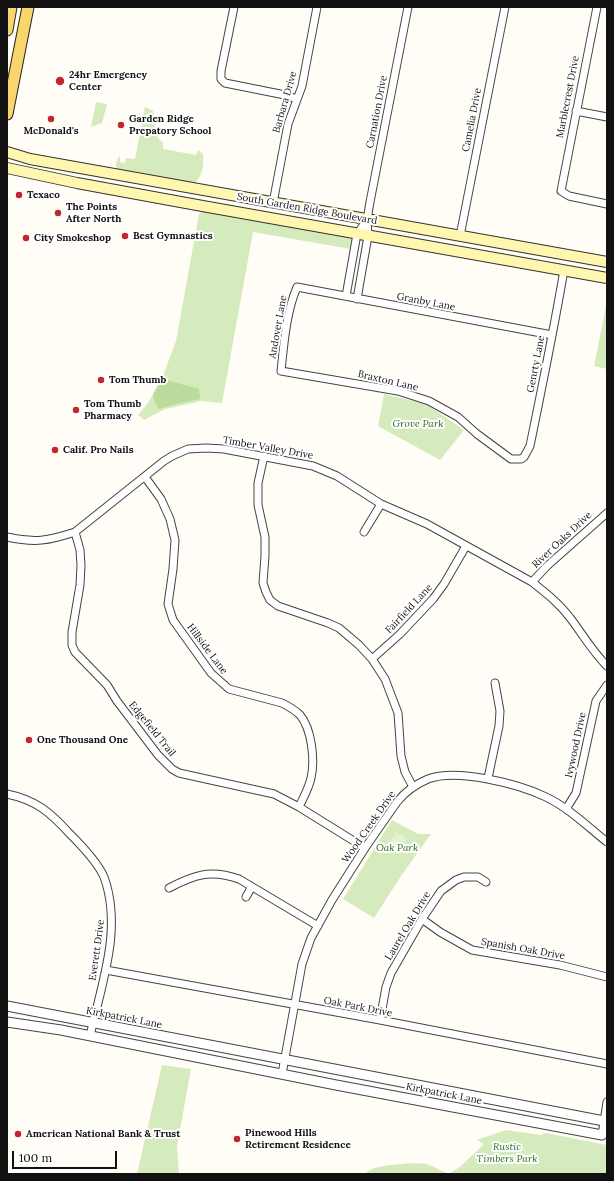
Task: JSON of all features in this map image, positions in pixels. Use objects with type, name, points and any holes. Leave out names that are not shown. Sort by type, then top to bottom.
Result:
[{"type":"main road","points":[[7,30],[11,7]]},
{"type":"main road","points":[[7,114],[28,7]]},
{"type":"main road","name":"South Garden Ridge Boulevard","points":[[7,152],[30,159],[607,262]]},
{"type":"main road","name":"South Garden Ridge Boulevard","points":[[7,168],[77,183],[607,278]]},
{"type":"main road","points":[[197,205],[201,189]]},
{"type":"street","points":[[234,7],[221,71],[221,79],[225,83],[285,95],[297,99]]},
{"type":"street","name":"Barbara Drive","points":[[273,203],[288,124],[302,86],[317,7]]},
{"type":"street","name":"Carnation Drive","points":[[357,299],[368,236],[367,220],[408,7]]},
{"type":"street","name":"Camelia Drive","points":[[460,236],[504,7]]},
{"type":"street","name":"Marblecrest Drive","points":[[596,7],[561,191],[569,196],[607,204]]},
{"type":"street","points":[[576,111],[607,117]]},
{"type":"street","name":"Carnation Drive","points":[[346,296],[357,234],[367,220]]},
{"type":"street","name":"Genrty Lane","points":[[522,459],[530,446],[564,270]]},
{"type":"street","name":"Granby Lane","points":[[297,287],[552,335]]},
{"type":"street","name":"Andover Lane","points":[[280,370],[286,325],[297,287]]},
{"type":"street","name":"Braxton Lane","points":[[280,370],[398,391],[429,401],[458,417],[477,434],[511,459],[522,459]]},
{"type":"street","name":"Timber Valley Drive","points":[[7,537],[37,542],[61,537],[75,532],[172,456],[188,449],[224,449],[313,466],[337,476],[381,504],[427,524],[522,575],[548,594],[570,617],[593,650],[607,666]]},
{"type":"street","points":[[264,456],[258,483],[258,505],[265,537],[263,583],[270,600],[284,609],[314,618],[339,628],[359,645],[372,659],[385,679],[398,713],[401,756],[405,772],[413,787]]},
{"type":"street","name":"Hillside Lane","points":[[145,477],[161,500],[170,519],[175,540],[168,604],[173,620],[211,674],[229,689],[282,703],[300,715],[305,724],[312,752],[312,772],[308,787],[299,807]]},
{"type":"street","points":[[364,532],[381,504]]},
{"type":"street","name":"River Oaks Drive","points":[[532,582],[547,566],[607,514]]},
{"type":"street","name":"Edgefield Trail","points":[[75,532],[80,550],[81,565],[80,585],[72,632],[72,645],[82,662],[107,685],[158,754],[172,769],[178,773],[274,794],[299,807],[365,848]]},
{"type":"street","name":"Fairfield Lane","points":[[372,659],[400,634],[433,599],[444,584],[466,546]]},
{"type":"street","points":[[488,778],[499,726],[500,711],[495,683]]},
{"type":"street","name":"Ivywood Drive","points":[[566,809],[576,793],[596,700],[607,685]]},
{"type":"street","name":"Wood Creek Drive","points":[[285,1060],[305,953],[311,938],[332,900],[365,848],[402,795],[413,787],[428,779],[453,776],[488,778],[528,789],[547,797],[566,809],[607,842]]},
{"type":"street","name":"Everett Drive","points":[[7,794],[19,796],[36,803],[54,817],[93,860],[103,876],[111,910],[112,930],[106,970],[90,1036]]},
{"type":"street","points":[[169,888],[185,880],[204,874],[231,876],[318,926]]},
{"type":"street","name":"Laurel Oak Drive","points":[[380,1020],[386,987],[391,973],[422,919],[441,891],[456,880],[464,877],[478,878],[486,882]]},
{"type":"street","points":[[246,897],[251,888]]},
{"type":"street","name":"Spanish Oak Drive","points":[[422,919],[440,932],[472,950],[560,965],[581,966],[607,977]]},
{"type":"street","name":"Oak Park Drive","points":[[106,970],[380,1020],[607,1064]]},
{"type":"street","name":"Kirkpatrick Lane","points":[[7,1006],[604,1121]]},
{"type":"street","name":"Kirkpatrick Lane","points":[[7,1022],[90,1036],[602,1135]]},
{"type":"street","points":[[282,1074],[285,1060]]},
{"type":"street","points":[[602,1135],[607,1102]]},
{"type":"green space","points":[[96,102],[107,104],[102,123],[91,127]]},
{"type":"green space","points":[[145,107],[153,111],[155,116],[155,130],[158,138],[163,143],[163,149],[196,155],[198,150],[203,154],[203,165],[200,177],[195,183],[117,169],[116,162],[120,156],[120,162],[125,163],[126,158],[135,159]]},
{"type":"green space","points":[[204,210],[351,237],[353,243],[351,249],[253,232],[222,403],[201,401],[165,409],[144,420],[138,415],[148,403],[164,373],[176,341],[199,214]]},
{"type":"green space","points":[[607,301],[607,369],[594,366]]},
{"type":"green space","points":[[170,381],[199,389],[200,399],[159,409],[155,403],[153,395],[161,382]]},
{"type":"green space","name":"Grove Park","points":[[384,394],[426,404],[464,430],[440,460],[378,426]]},
{"type":"green space","name":"Oak Park","points":[[392,820],[418,834],[431,834],[401,876],[374,918],[343,899]]},
{"type":"green space","points":[[396,832],[407,839],[399,853],[388,846]]},
{"type":"green space","points":[[162,1065],[191,1069],[177,1146],[179,1174],[137,1174]]},
{"type":"green space","name":"Rustic Timbers Park","points":[[506,1130],[541,1135],[546,1133],[607,1145],[607,1174],[449,1174],[461,1166],[484,1144],[477,1140]]},
{"type":"green space","points":[[421,1163],[449,1174],[365,1174],[375,1168],[398,1164]]},
{"type":"place","name":"24hr Emergency Center","points":[[60,81]]},
{"type":"place","name":"McDonald's","points":[[51,119]]},
{"type":"place","name":"Garden Ridge Prepatory School","points":[[121,125]]},
{"type":"place","name":"Texaco","points":[[19,195]]},
{"type":"place","name":"The Points After North","points":[[58,213]]},
{"type":"place","name":"Best Gymnastics","points":[[125,236]]},
{"type":"place","name":"City Smokeshop","points":[[26,238]]},
{"type":"place","name":"Tom Thumb","points":[[101,380]]},
{"type":"place","name":"Tom Thumb Pharmacy","points":[[76,410]]},
{"type":"place","name":"Calif. Pro Nails","points":[[55,450]]},
{"type":"place","name":"One Thousand One","points":[[29,740]]},
{"type":"place","name":"American National Bank & Trust","points":[[18,1134]]},
{"type":"place","name":"Pinewood Hills Retirement Residence","points":[[237,1139]]}]
